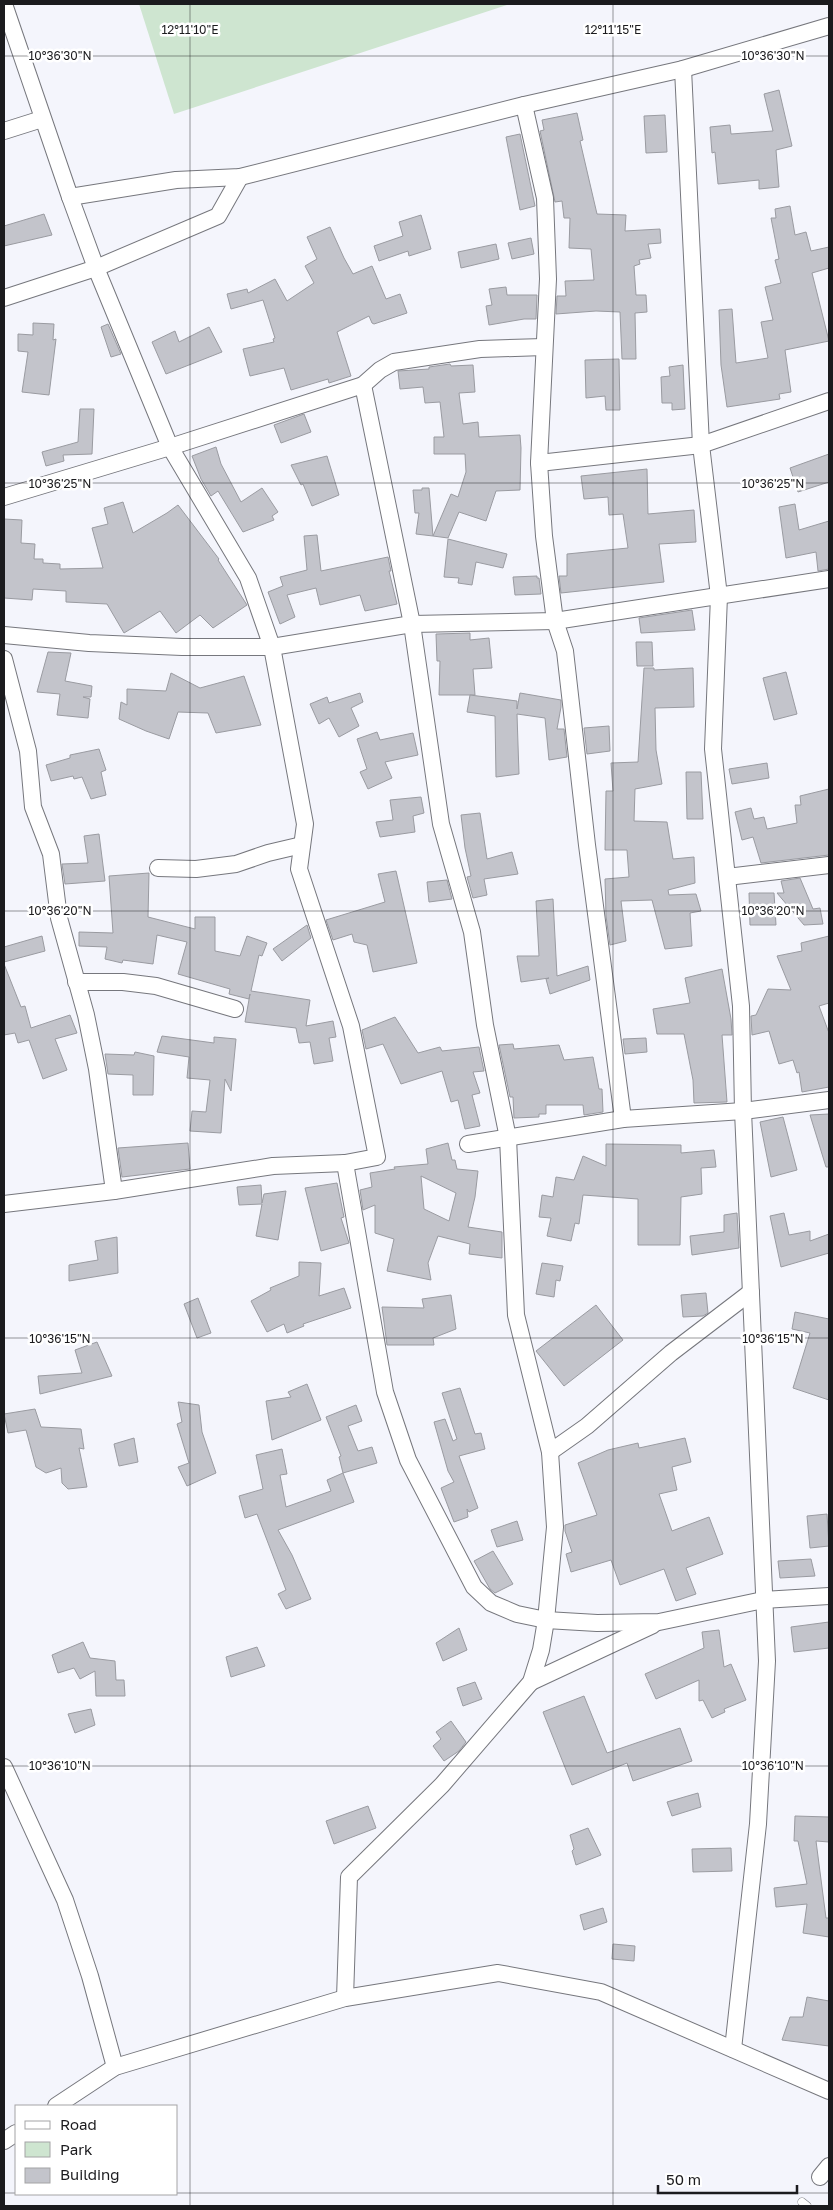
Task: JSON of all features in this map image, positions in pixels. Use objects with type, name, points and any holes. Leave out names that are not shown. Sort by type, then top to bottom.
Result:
[{"type":"street","points":[[4,4],[42,119],[96,268],[170,447],[248,578],[272,647],[305,824],[299,869],[351,1026],[377,1157],[345,1163],[273,1166],[114,1192],[4,1204]]},
{"type":"street","points":[[70,197],[176,180],[240,177],[524,105],[683,69],[829,26]]},
{"type":"street","points":[[683,69],[701,445],[719,596],[713,749],[741,1006],[763,1600],[767,1661],[758,1824],[733,2049]]},
{"type":"street","points":[[524,105],[545,198],[548,280],[539,463],[544,536],[555,621],[565,651],[587,845],[622,1119]]},
{"type":"street","points":[[4,131],[42,119]]},
{"type":"street","points":[[4,298],[96,268],[218,216],[240,177]]},
{"type":"street","points":[[4,497],[170,447],[363,385],[380,370],[394,362],[480,349],[544,347]]},
{"type":"street","points":[[363,385],[412,624],[441,824],[472,932],[485,1025],[508,1138],[516,1315],[550,1452],[555,1527],[546,1620],[541,1650],[532,1682]]},
{"type":"street","points":[[539,463],[701,445],[829,401]]},
{"type":"street","points":[[4,635],[98,643],[272,647],[412,624],[555,621],[829,579]]},
{"type":"street","points":[[4,659],[28,751],[33,807],[51,854],[59,918],[86,1015],[97,1069],[114,1192]]},
{"type":"street","points":[[158,868],[196,869],[236,864],[268,853],[302,845]]},
{"type":"street","points":[[727,877],[829,865]]},
{"type":"street","points":[[76,982],[123,982],[156,986],[235,1009]]},
{"type":"street","points":[[468,1144],[622,1119],[744,1111],[829,1100]]},
{"type":"street","points":[[345,1163],[385,1392],[408,1460],[474,1587],[491,1603],[517,1614],[546,1620],[597,1623],[659,1622],[763,1600],[829,1596]]},
{"type":"street","points":[[550,1452],[587,1426],[671,1353],[751,1292]]},
{"type":"street","points":[[345,1998],[349,1877],[442,1785],[532,1682],[659,1622]]},
{"type":"street","points":[[4,1767],[65,1900],[90,1976],[115,2067]]},
{"type":"street","points":[[58,2105],[115,2067],[345,1998],[498,1973],[601,1992],[829,2091]]},
{"type":"street","points":[[4,2141],[15,2134]]},
{"type":"green space","points":[[139,4],[510,4],[174,114]]},
{"type":"building","points":[[779,90],[792,146],[776,150],[779,187],[759,189],[759,180],[718,184],[715,152],[712,153],[710,127],[730,125],[731,134],[773,131],[764,94]]},
{"type":"building","points":[[577,113],[583,140],[580,141],[597,214],[626,215],[625,231],[660,229],[661,243],[648,244],[651,258],[639,260],[640,264],[634,266],[636,295],[646,295],[647,312],[635,313],[636,359],[622,359],[620,312],[596,311],[556,314],[557,296],[566,296],[565,281],[594,280],[591,249],[569,248],[570,218],[564,218],[562,201],[555,202],[540,131],[544,130],[542,120]]},
{"type":"building","points":[[665,115],[667,152],[646,153],[644,116]]},
{"type":"building","points":[[520,134],[535,206],[520,210],[506,137]]},
{"type":"building","points":[[790,206],[795,235],[806,232],[811,251],[829,247],[829,268],[812,273],[829,341],[785,350],[791,392],[779,394],[780,399],[727,407],[721,365],[719,310],[732,309],[736,363],[768,358],[761,322],[773,320],[765,287],[781,283],[775,260],[779,259],[771,218],[776,218],[775,209]]},
{"type":"building","points":[[44,214],[52,235],[4,246],[4,226]]},
{"type":"building","points":[[421,215],[431,249],[409,256],[408,251],[379,261],[374,246],[403,236],[399,222]]},
{"type":"building","points":[[330,227],[353,274],[372,266],[386,299],[400,294],[407,313],[374,324],[369,316],[337,332],[351,376],[329,383],[328,379],[291,390],[284,368],[250,376],[243,349],[274,342],[273,339],[275,338],[263,300],[231,309],[227,294],[247,289],[248,293],[275,279],[287,301],[314,283],[305,266],[317,259],[307,237]]},
{"type":"building","points":[[531,238],[534,254],[512,259],[508,243]]},
{"type":"building","points":[[496,244],[499,259],[461,268],[458,252]]},
{"type":"building","points":[[506,287],[507,295],[537,295],[536,319],[524,319],[489,325],[486,306],[492,305],[489,289]]},
{"type":"building","points":[[33,323],[54,324],[53,340],[56,339],[49,395],[22,392],[28,352],[18,351],[18,334],[33,335]]},
{"type":"building","points":[[108,324],[121,354],[111,357],[101,327]]},
{"type":"building","points":[[209,327],[222,352],[166,374],[152,342],[175,331],[179,342]]},
{"type":"building","points":[[619,359],[620,410],[606,410],[605,396],[586,398],[585,360]]},
{"type":"building","points":[[450,364],[451,366],[473,365],[475,392],[459,393],[463,424],[478,422],[479,437],[520,435],[521,448],[520,490],[496,491],[486,521],[459,512],[448,538],[433,536],[451,494],[458,497],[466,472],[465,454],[434,454],[434,437],[444,437],[440,402],[425,403],[423,387],[400,389],[398,371],[429,369],[429,367]]},
{"type":"building","points":[[683,365],[685,409],[672,410],[672,403],[662,403],[661,377],[670,376],[669,367]]},
{"type":"building","points":[[80,409],[94,409],[92,454],[63,455],[64,461],[46,466],[42,452],[78,442]]},
{"type":"building","points":[[304,414],[311,432],[281,443],[274,425]]},
{"type":"building","points":[[216,447],[221,464],[241,502],[262,488],[278,512],[272,516],[274,520],[243,532],[218,491],[211,496],[201,479],[192,456]]},
{"type":"building","points":[[829,454],[829,482],[798,492],[790,468]]},
{"type":"building","points":[[327,456],[339,495],[312,506],[303,484],[301,485],[291,465]]},
{"type":"building","points":[[647,469],[648,514],[694,510],[696,542],[659,544],[664,582],[561,593],[559,576],[567,576],[567,554],[628,548],[623,514],[609,515],[608,497],[584,499],[581,476]]},
{"type":"building","points":[[422,488],[429,488],[433,536],[416,534],[419,513],[415,513],[413,490],[422,490]]},
{"type":"building","points":[[123,502],[133,533],[178,505],[219,559],[247,605],[213,628],[200,615],[176,633],[160,611],[124,633],[107,604],[66,602],[66,591],[33,589],[32,600],[4,598],[4,519],[22,520],[21,543],[35,544],[34,559],[43,559],[43,563],[60,564],[60,569],[103,568],[92,528],[108,524],[104,508]]},
{"type":"building","points":[[795,504],[799,530],[829,521],[829,569],[818,571],[816,552],[786,558],[779,507]]},
{"type":"building","points":[[317,535],[321,571],[388,557],[391,571],[389,571],[397,604],[365,611],[360,595],[320,605],[316,588],[287,595],[295,617],[280,624],[268,592],[283,586],[280,577],[307,570],[304,536]]},
{"type":"building","points":[[448,539],[507,554],[503,568],[476,562],[472,585],[458,583],[459,578],[444,577]]},
{"type":"building","points":[[537,576],[539,578],[541,594],[515,595],[513,577]]},
{"type":"building","points":[[692,610],[695,630],[641,633],[639,618]]},
{"type":"building","points":[[470,633],[470,640],[489,638],[492,668],[473,669],[475,695],[439,695],[440,661],[437,661],[436,634]]},
{"type":"building","points":[[636,642],[652,642],[653,666],[637,666]]},
{"type":"building","points":[[48,652],[71,653],[65,681],[92,686],[91,697],[83,697],[90,699],[88,718],[57,715],[60,694],[37,692]]},
{"type":"building","points":[[644,668],[654,668],[654,670],[693,668],[694,707],[655,708],[656,750],[662,784],[635,789],[634,821],[667,822],[673,859],[694,857],[695,883],[668,890],[669,895],[696,894],[701,911],[690,913],[692,946],[665,949],[652,900],[621,901],[626,941],[610,945],[606,916],[605,879],[629,877],[627,850],[605,850],[606,791],[613,791],[611,763],[638,762]]},
{"type":"building","points":[[786,672],[797,714],[774,720],[763,678]]},
{"type":"building","points":[[171,673],[200,688],[244,676],[261,725],[216,733],[208,713],[178,712],[169,739],[119,719],[121,702],[127,705],[127,689],[166,691]]},
{"type":"building","points":[[360,693],[363,702],[351,708],[359,726],[339,737],[329,718],[319,724],[310,704],[327,697],[329,703]]},
{"type":"building","points":[[520,693],[561,700],[557,729],[564,729],[567,757],[549,760],[545,718],[517,714],[519,774],[496,777],[495,716],[467,712],[470,695],[517,701],[517,709]]},
{"type":"building","points":[[609,726],[610,751],[587,754],[584,728]]},
{"type":"building","points":[[377,732],[380,740],[413,733],[418,755],[385,762],[392,778],[368,789],[360,772],[367,769],[357,739]]},
{"type":"building","points":[[99,749],[106,770],[101,772],[106,795],[91,799],[82,777],[74,779],[73,776],[51,781],[46,765],[70,758],[70,755]]},
{"type":"building","points":[[767,763],[769,778],[732,784],[729,769]]},
{"type":"building","points":[[686,772],[701,772],[703,819],[687,819]]},
{"type":"building","points":[[829,789],[829,855],[761,863],[753,837],[742,840],[735,812],[751,808],[754,819],[764,817],[767,829],[797,823],[795,805],[801,805],[800,796]]},
{"type":"building","points":[[421,797],[424,813],[413,816],[415,832],[380,837],[376,822],[393,820],[390,800]]},
{"type":"building","points":[[480,813],[487,859],[512,852],[518,874],[484,879],[487,895],[473,898],[467,877],[471,876],[461,815]]},
{"type":"building","points":[[99,834],[105,881],[65,884],[62,864],[88,863],[84,836]]},
{"type":"building","points":[[396,871],[417,963],[373,972],[367,945],[354,942],[352,934],[333,940],[326,920],[385,902],[378,874]]},
{"type":"building","points":[[149,873],[148,917],[195,929],[195,917],[215,917],[215,951],[240,956],[247,936],[267,943],[262,956],[259,955],[251,991],[310,1000],[306,1026],[333,1021],[336,1037],[329,1038],[333,1061],[314,1064],[310,1042],[299,1043],[296,1028],[245,1022],[250,994],[249,999],[229,994],[230,989],[178,974],[187,942],[157,935],[153,964],[123,960],[122,963],[105,959],[107,947],[79,946],[79,932],[113,933],[109,876]]},
{"type":"building","points":[[800,878],[813,909],[820,908],[823,924],[804,925],[777,893],[784,893],[781,881]]},
{"type":"building","points":[[447,880],[452,899],[429,902],[427,882]]},
{"type":"building","points":[[749,893],[774,893],[776,925],[750,925]]},
{"type":"building","points":[[553,899],[557,976],[588,966],[590,980],[550,994],[546,979],[549,978],[521,982],[517,956],[539,956],[536,901]]},
{"type":"building","points":[[307,925],[311,938],[282,961],[273,949]]},
{"type":"building","points":[[42,936],[45,951],[4,962],[4,947]]},
{"type":"building","points":[[829,936],[829,1003],[819,1006],[829,1033],[829,1087],[802,1092],[799,1072],[797,1073],[793,1060],[779,1064],[769,1031],[752,1035],[751,1016],[756,1015],[768,989],[791,990],[777,956],[802,951],[801,943]]},
{"type":"building","points":[[4,964],[21,1007],[25,1006],[31,1028],[70,1015],[77,1033],[55,1039],[67,1070],[43,1079],[29,1040],[18,1043],[15,1033],[4,1035]]},
{"type":"building","points":[[722,969],[732,1035],[722,1035],[727,1102],[694,1103],[693,1080],[684,1034],[657,1034],[653,1009],[690,1003],[685,978]]},
{"type":"building","points":[[395,1017],[418,1053],[440,1047],[442,1051],[479,1047],[484,1071],[473,1072],[480,1093],[472,1095],[480,1126],[465,1129],[458,1100],[451,1102],[442,1071],[401,1084],[383,1044],[366,1049],[362,1030]]},
{"type":"building","points":[[162,1036],[214,1043],[214,1037],[236,1039],[231,1091],[225,1079],[221,1133],[190,1131],[192,1111],[206,1112],[210,1080],[187,1078],[189,1057],[157,1052]]},
{"type":"building","points":[[646,1038],[647,1052],[625,1054],[623,1039]]},
{"type":"building","points":[[513,1044],[514,1049],[559,1045],[564,1060],[593,1057],[599,1089],[602,1089],[603,1112],[584,1115],[583,1105],[546,1105],[546,1114],[539,1114],[539,1117],[514,1118],[513,1097],[510,1097],[499,1045]]},
{"type":"building","points":[[135,1052],[154,1056],[153,1095],[133,1095],[133,1075],[108,1074],[105,1054],[134,1055]]},
{"type":"building","points":[[829,1114],[829,1167],[826,1167],[810,1115]]},
{"type":"building","points":[[783,1117],[797,1170],[771,1177],[760,1122]]},
{"type":"building","points":[[188,1143],[190,1169],[122,1177],[118,1148]]},
{"type":"building","points":[[448,1143],[452,1160],[455,1160],[457,1169],[478,1171],[475,1197],[468,1227],[502,1232],[502,1258],[469,1254],[470,1244],[438,1236],[428,1263],[431,1280],[387,1271],[394,1239],[375,1233],[375,1205],[363,1210],[360,1190],[372,1187],[370,1173],[395,1169],[394,1167],[428,1164],[426,1149]],"holes":[[[421,1176],[456,1193],[449,1221],[424,1209]]]},
{"type":"building","points":[[606,1144],[681,1145],[681,1153],[714,1150],[716,1167],[701,1168],[702,1194],[681,1197],[680,1245],[638,1245],[638,1199],[583,1195],[579,1224],[575,1223],[571,1241],[547,1236],[551,1218],[539,1217],[542,1195],[553,1197],[556,1177],[574,1180],[583,1156],[606,1166]]},
{"type":"building","points":[[337,1183],[344,1217],[341,1218],[349,1243],[321,1251],[305,1188]]},
{"type":"building","points":[[261,1185],[262,1203],[264,1194],[286,1191],[278,1240],[256,1236],[262,1204],[239,1205],[237,1187]]},
{"type":"building","points":[[737,1213],[739,1248],[692,1255],[690,1236],[724,1232],[724,1215]]},
{"type":"building","points":[[784,1213],[789,1235],[810,1231],[810,1241],[829,1234],[829,1253],[781,1267],[770,1216]]},
{"type":"building","points":[[117,1237],[118,1273],[69,1281],[69,1265],[98,1260],[95,1241]]},
{"type":"building","points":[[299,1262],[321,1263],[319,1296],[344,1288],[351,1308],[303,1324],[304,1326],[287,1333],[284,1324],[267,1332],[251,1301],[271,1290],[270,1288],[299,1276]]},
{"type":"building","points":[[542,1263],[563,1266],[560,1281],[556,1280],[554,1297],[536,1294]]},
{"type":"building","points":[[706,1293],[708,1313],[703,1316],[683,1317],[681,1295]]},
{"type":"building","points":[[451,1295],[456,1329],[433,1338],[434,1345],[387,1345],[382,1307],[424,1308],[422,1299]]},
{"type":"building","points":[[198,1298],[211,1333],[197,1338],[184,1304]]},
{"type":"building","points":[[596,1305],[623,1340],[564,1386],[536,1351]]},
{"type":"building","points":[[795,1312],[829,1319],[829,1400],[793,1388],[810,1333],[792,1329]]},
{"type":"building","points":[[97,1342],[112,1376],[40,1394],[38,1376],[82,1373],[75,1350]]},
{"type":"building","points":[[307,1384],[321,1420],[272,1440],[266,1401],[291,1397],[288,1392]]},
{"type":"building","points":[[460,1388],[475,1434],[481,1433],[485,1449],[459,1456],[478,1508],[469,1512],[467,1509],[468,1517],[454,1522],[441,1488],[454,1482],[448,1471],[434,1422],[445,1419],[453,1441],[457,1439],[442,1393]]},
{"type":"building","points":[[178,1402],[199,1405],[202,1432],[216,1473],[187,1486],[178,1467],[189,1463],[177,1424],[182,1422]]},
{"type":"building","points":[[356,1405],[362,1421],[348,1426],[358,1451],[372,1447],[377,1463],[343,1473],[339,1457],[341,1456],[326,1417]]},
{"type":"building","points":[[35,1409],[41,1427],[81,1429],[84,1449],[79,1448],[87,1487],[68,1489],[62,1483],[61,1468],[46,1473],[36,1467],[26,1430],[8,1433],[4,1414]]},
{"type":"building","points":[[134,1438],[138,1462],[119,1466],[114,1444]]},
{"type":"building","points":[[685,1438],[691,1462],[672,1467],[677,1490],[659,1494],[672,1531],[709,1517],[723,1554],[686,1568],[696,1594],[676,1601],[664,1569],[620,1585],[611,1560],[571,1572],[566,1554],[572,1552],[565,1531],[565,1525],[597,1515],[578,1463],[608,1450],[638,1443],[639,1448]]},
{"type":"building","points":[[282,1449],[287,1474],[280,1475],[286,1507],[331,1491],[327,1480],[343,1473],[354,1502],[278,1530],[292,1555],[311,1599],[286,1609],[278,1594],[286,1590],[257,1514],[245,1518],[239,1496],[263,1489],[256,1455]]},
{"type":"building","points":[[827,1514],[829,1546],[810,1548],[807,1516]]},
{"type":"building","points":[[517,1521],[523,1540],[497,1547],[491,1530]]},
{"type":"building","points":[[493,1551],[513,1584],[495,1593],[490,1589],[474,1561]]},
{"type":"building","points":[[811,1559],[815,1576],[780,1578],[778,1561]]},
{"type":"building","points":[[829,1622],[829,1648],[794,1652],[791,1627]]},
{"type":"building","points":[[459,1628],[467,1650],[443,1661],[436,1643]]},
{"type":"building","points":[[719,1630],[724,1667],[731,1664],[746,1700],[724,1709],[725,1712],[712,1718],[703,1700],[699,1701],[699,1680],[656,1699],[645,1674],[704,1648],[702,1632]]},
{"type":"building","points":[[83,1642],[90,1658],[115,1661],[116,1680],[124,1680],[125,1696],[96,1696],[95,1671],[80,1679],[74,1668],[58,1673],[52,1655]]},
{"type":"building","points":[[257,1647],[265,1666],[231,1677],[226,1657]]},
{"type":"building","points":[[475,1682],[482,1699],[463,1706],[457,1688]]},
{"type":"building","points":[[584,1696],[607,1753],[680,1728],[692,1761],[633,1781],[627,1763],[572,1785],[543,1712]]},
{"type":"building","points":[[91,1709],[95,1725],[75,1733],[68,1714]]},
{"type":"building","points":[[451,1721],[466,1742],[459,1751],[444,1761],[433,1746],[441,1739],[436,1732]]},
{"type":"building","points":[[698,1793],[701,1807],[672,1816],[667,1802]]},
{"type":"building","points":[[368,1806],[376,1828],[334,1844],[326,1821]]},
{"type":"building","points":[[795,1816],[829,1817],[829,1842],[816,1841],[826,1918],[829,1918],[829,1937],[803,1933],[807,1904],[776,1907],[774,1888],[807,1884],[798,1841],[794,1841]]},
{"type":"building","points":[[588,1828],[601,1855],[576,1865],[570,1835]]},
{"type":"building","points":[[731,1848],[732,1871],[693,1872],[692,1849]]},
{"type":"building","points":[[603,1908],[607,1922],[584,1930],[580,1915]]},
{"type":"building","points":[[613,1944],[635,1946],[634,1961],[612,1959]]},
{"type":"building","points":[[807,1997],[829,2001],[829,2046],[782,2040],[790,2017],[803,2017]]}]
